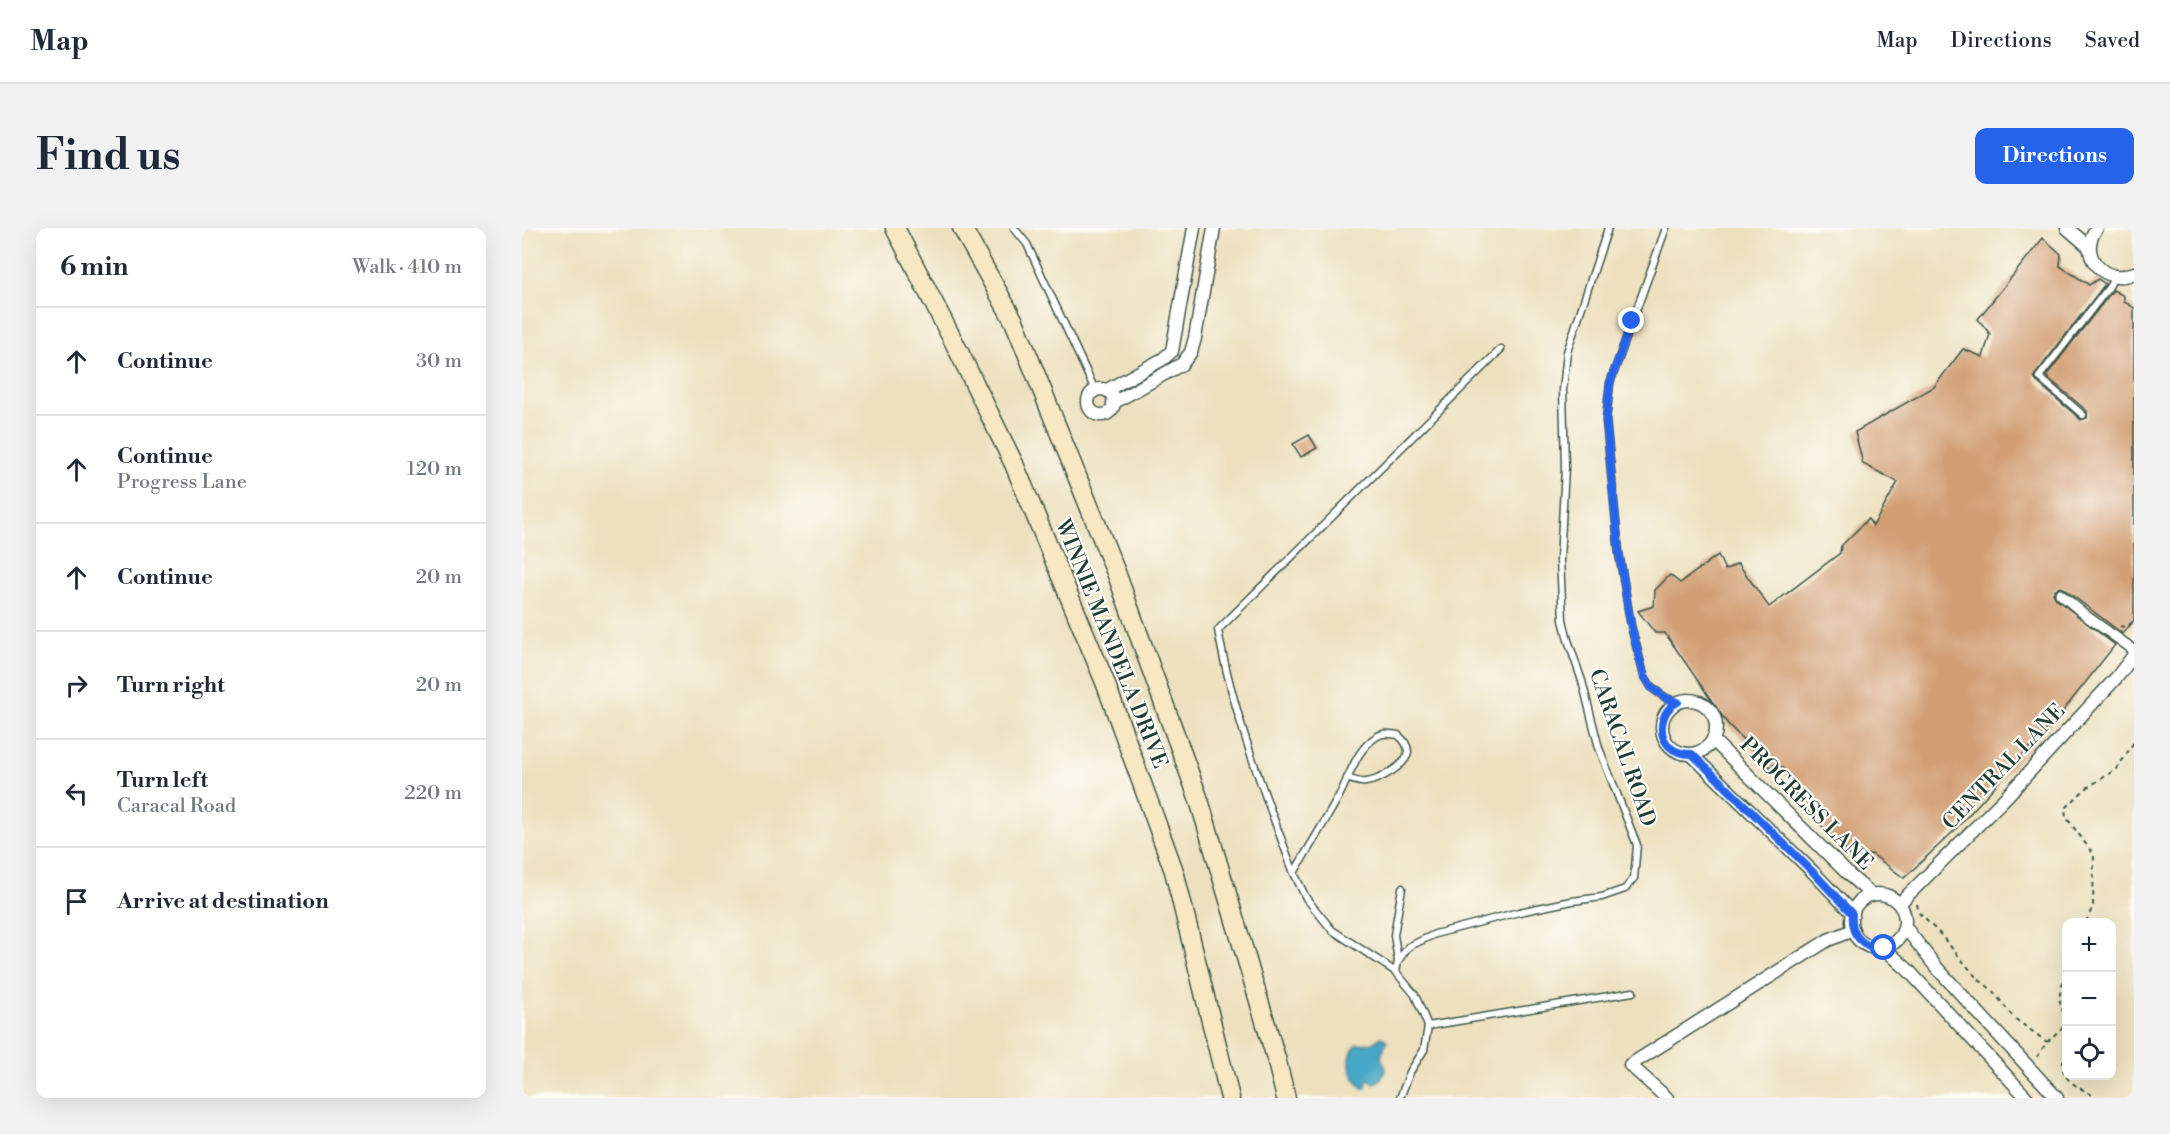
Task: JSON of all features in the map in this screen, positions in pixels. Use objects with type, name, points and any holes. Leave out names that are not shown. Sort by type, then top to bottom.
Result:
[{"type":"main road","name":"WINNIE MANDELA DRIVE","points":[[895,228],[1014,464],[1105,682],[1174,871],[1230,1098]]},
{"type":"main road","name":"WINNIE MANDELA DRIVE","points":[[962,228],[1014,321],[1117,575],[1199,800],[1286,1098]]},
{"type":"street","points":[[1101,390],[1113,397],[1111,409],[1105,414],[1093,412],[1087,401],[1101,390],[1163,359],[1172,351],[1194,228]]},
{"type":"street","points":[[1113,403],[1182,364],[1191,352],[1214,228]]},
{"type":"street","points":[[2067,228],[2089,247]]},
{"type":"street","points":[[2097,228],[2090,239],[2089,247],[2093,263],[2106,274],[2114,277],[2133,275]]},
{"type":"street","points":[[2060,594],[2134,650]]},
{"type":"street","name":"CENTRAL LANE","points":[[1899,904],[2007,796],[2117,677],[2134,655]]},
{"type":"street","points":[[1696,701],[1707,706],[1714,716],[1716,728],[1713,740],[1704,750],[1692,754],[1680,753],[1670,747],[1663,737],[1661,725],[1665,713],[1678,702],[1696,701]]},
{"type":"street","name":"PROGRESS LANE","points":[[1713,740],[1872,895]]},
{"type":"street","name":"PROGRESS LANE","points":[[1692,754],[1813,872],[1852,914]]},
{"type":"street","points":[[1872,895],[1886,896],[1899,904],[1905,919],[1905,927],[1897,941],[1884,948],[1862,943],[1853,930],[1852,914],[1863,899],[1872,895]]},
{"type":"street","points":[[1905,927],[1936,967],[2057,1098]]},
{"type":"street","points":[[1667,1098],[1630,1065],[1828,940],[1853,930]]},
{"type":"street","points":[[1884,948],[1909,971],[2027,1098]]},
{"type":"lane","points":[[1014,228],[1027,244],[1101,390]]},
{"type":"lane","name":"CARACAL ROAD","points":[[1398,961],[1408,947],[1435,934],[1519,912],[1602,897],[1625,889],[1634,878],[1637,845],[1599,748],[1563,620],[1560,560],[1564,468],[1563,390],[1566,352],[1608,228]]},
{"type":"lane","points":[[1666,228],[1610,383],[1606,420],[1619,553],[1631,626],[1644,675],[1652,688],[1666,698],[1678,702]]},
{"type":"lane","points":[[2083,416],[2038,377],[2109,287],[2114,277]]},
{"type":"lane","points":[[1400,1098],[1410,1072],[1424,1050],[1428,1026],[1415,995],[1396,972],[1332,930],[1306,898],[1294,873],[1266,798],[1234,701],[1218,630],[1501,349]]},
{"type":"lane","points":[[1294,873],[1341,794],[1347,778],[1362,751],[1376,737],[1386,733],[1398,735],[1406,744],[1408,753],[1405,760],[1394,770],[1368,782],[1347,778]]},
{"type":"lane","points":[[1396,972],[1398,961],[1394,935],[1402,888]]},
{"type":"lane","points":[[1428,1026],[1633,992]]},
{"type":"path","points":[[2109,632],[2119,626],[2131,625],[2134,619]]},
{"type":"path","points":[[2088,918],[2093,906],[2094,855],[2066,817],[2065,809],[2085,789],[2117,769],[2134,742]]},
{"type":"path","points":[[1913,889],[1918,913],[1940,934],[1977,978],[1992,990],[2014,1018],[2047,1042]]},
{"type":"path","points":[[2062,986],[2058,995],[2062,1009]]},
{"type":"path","points":[[2028,1066],[2047,1042],[2065,1026]]},
{"type":"path","points":[[2068,1080],[2097,1098]]},
{"type":"water","points":[[1381,1037],[1387,1040],[1381,1057],[1386,1069],[1381,1079],[1374,1084],[1369,1079],[1366,1088],[1362,1088],[1354,1078],[1350,1066],[1353,1049],[1357,1044],[1373,1043]]},
{"type":"building","points":[[2043,238],[2061,254],[2060,266],[2089,285],[2098,279],[2105,284],[2034,376],[2036,381],[2081,420],[2087,418],[2087,411],[2046,376],[2113,290],[2124,296],[2124,301],[2134,308],[2134,620],[2123,634],[2061,587],[2055,589],[2053,593],[2056,599],[2115,645],[2063,711],[1954,831],[1904,878],[1872,854],[1851,856],[1793,796],[1802,789],[1777,762],[1770,767],[1727,723],[1665,633],[1655,633],[1638,611],[1654,606],[1655,590],[1670,575],[1680,583],[1718,555],[1725,570],[1738,563],[1769,607],[1840,553],[1841,546],[1868,519],[1873,526],[1898,482],[1863,464],[1855,432],[1934,387],[1963,349],[1983,357],[1990,334],[1978,319]]},
{"type":"building","points":[[1309,435],[1317,448],[1301,457],[1293,444]]},
{"type":"route","points":[[1632,321],[1610,383],[1606,420],[1619,553],[1631,626],[1644,675],[1652,688],[1666,698],[1678,702],[1665,713],[1661,725],[1663,737],[1670,747],[1680,753],[1692,754],[1813,872],[1852,914],[1853,930],[1862,943],[1884,948]]}]
